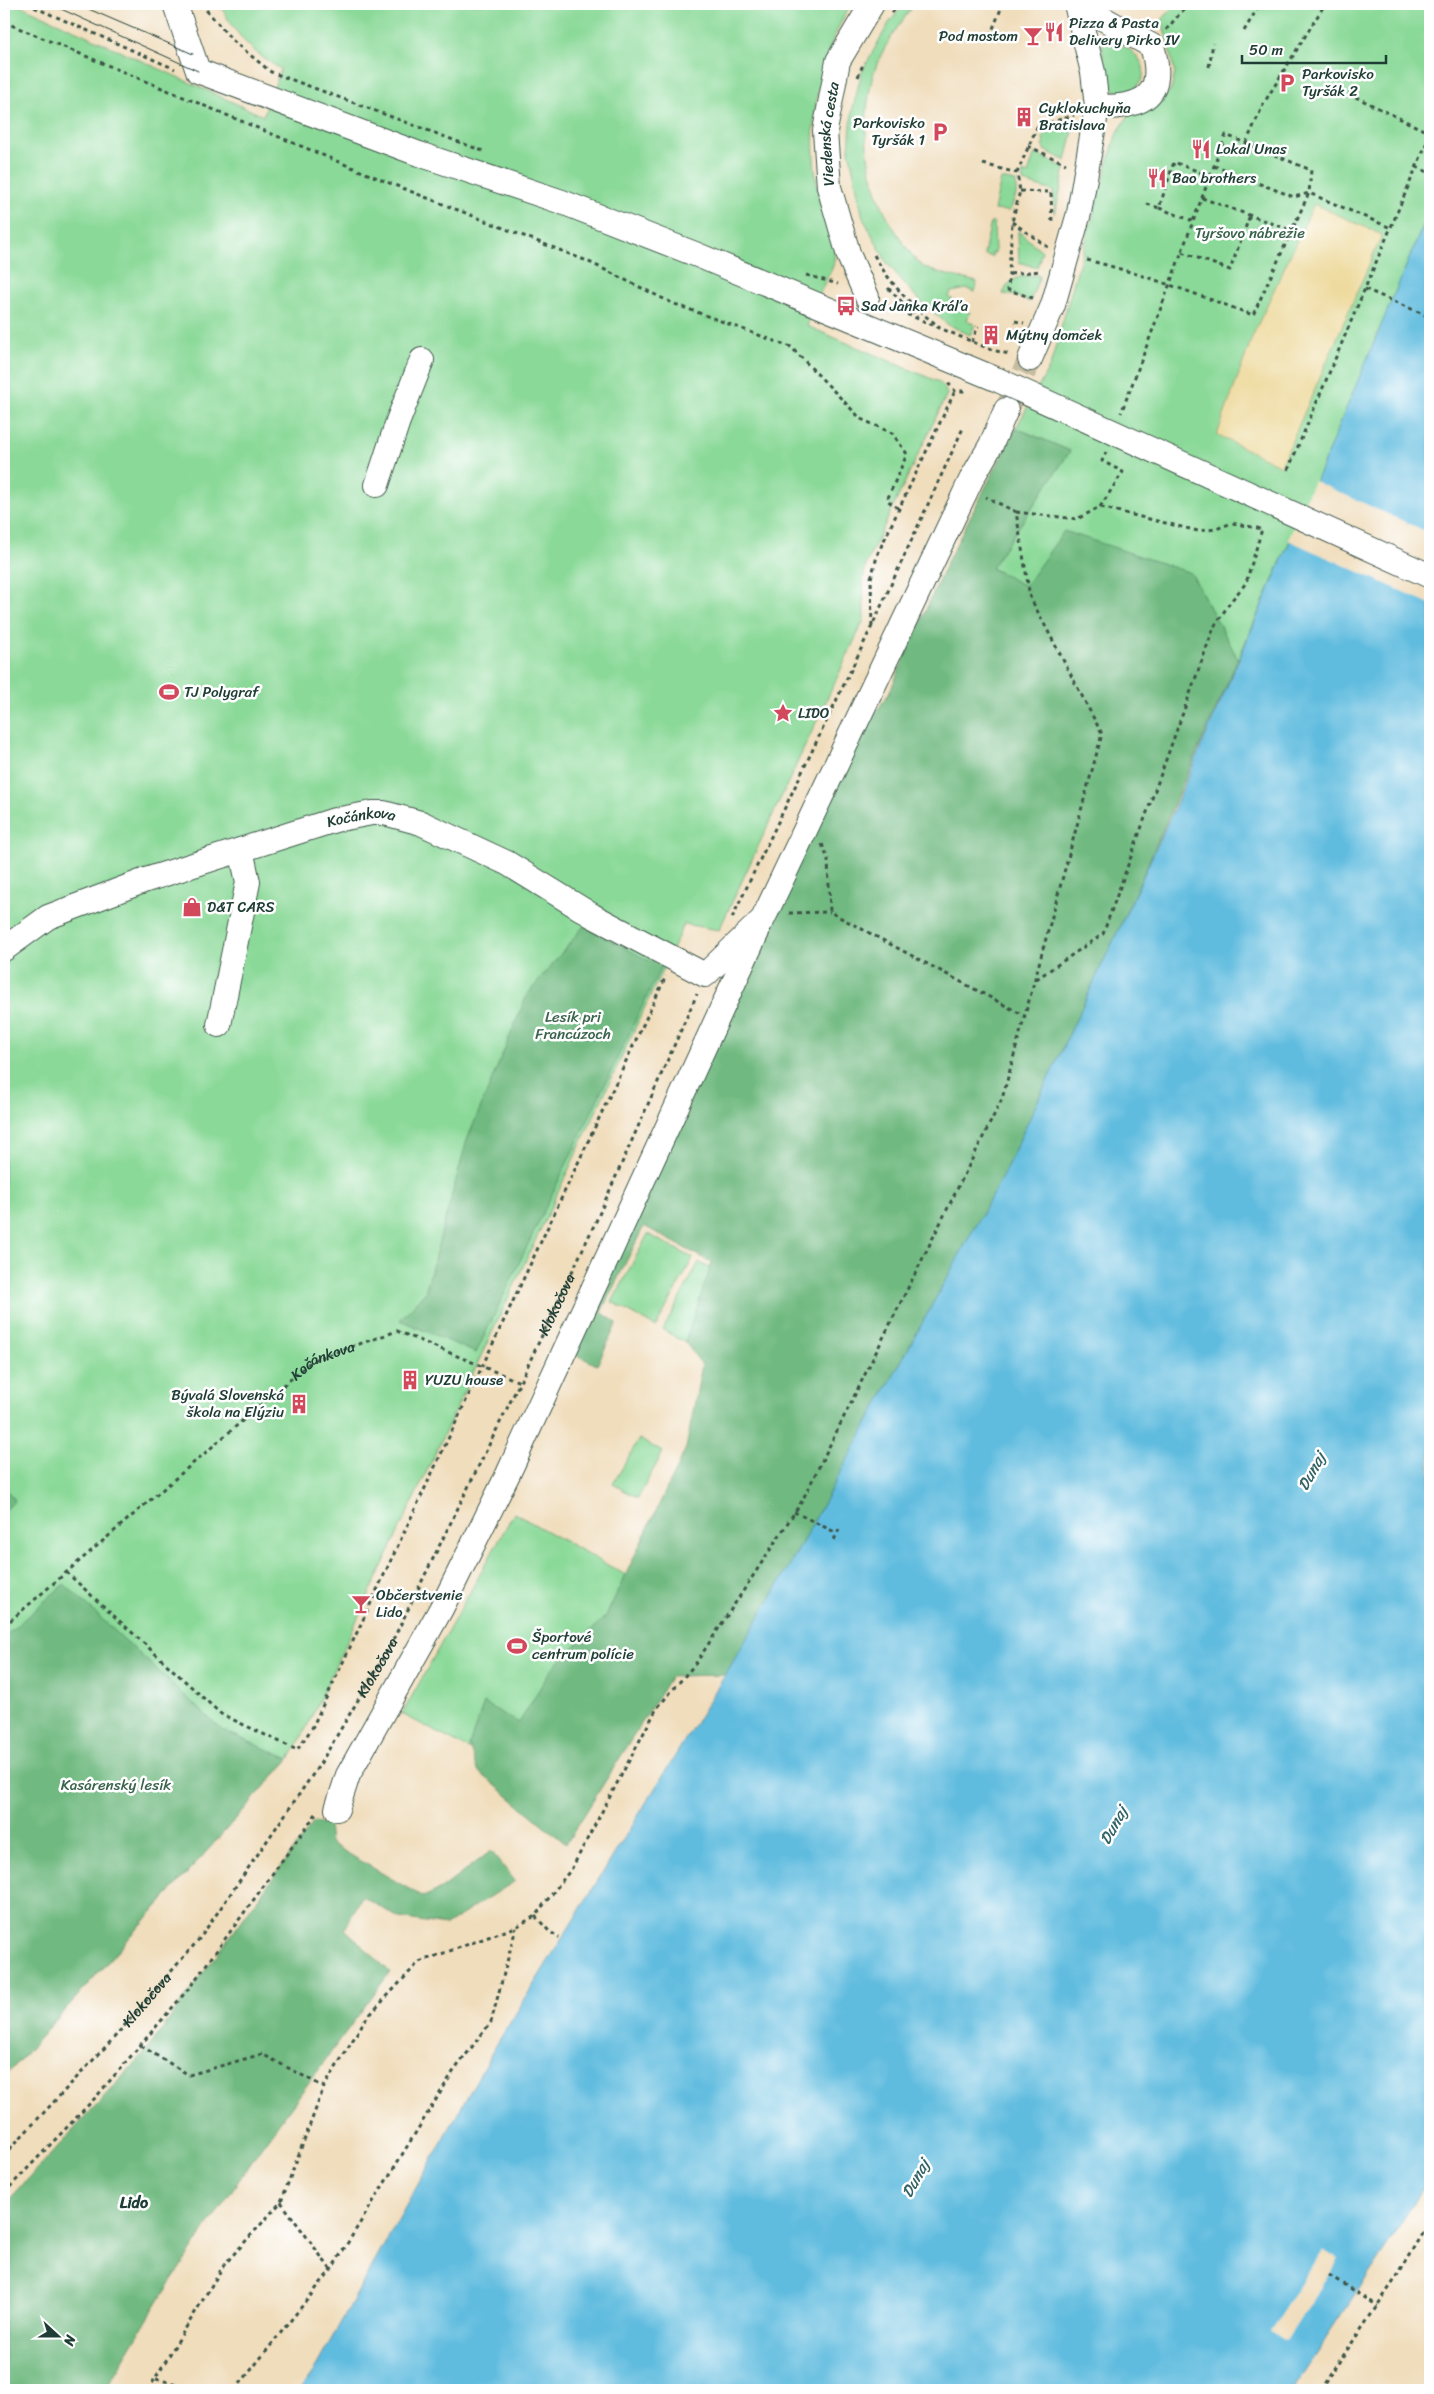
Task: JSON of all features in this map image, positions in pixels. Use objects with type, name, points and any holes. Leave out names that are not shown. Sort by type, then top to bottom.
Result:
[{"type":"street","points":[[175,4],[189,65],[274,87],[422,142],[566,192],[818,300],[1007,364],[1430,564]]},
{"type":"street","points":[[1007,364],[1053,305],[1053,252],[1079,213],[1097,107],[1092,72],[1077,4]]},
{"type":"street","points":[[1077,4],[1152,46],[1158,64],[1158,76],[1145,99],[1133,105],[1117,108],[1097,107]]},
{"type":"street","name":"Viedenská cesta","points":[[875,290],[849,256],[829,187],[825,131],[838,61],[880,11]]},
{"type":"street","points":[[377,484],[398,421],[422,360]]},
{"type":"street","points":[[1007,364],[1430,576]]},
{"type":"street","name":"Klokočova","points":[[327,1811],[441,1609],[508,1474],[811,816],[1006,410]]},
{"type":"street","name":"Kočánkova","points":[[4,949],[48,917],[146,880],[335,820],[372,813],[393,814],[421,823],[507,863],[593,916],[678,963],[705,975]]},
{"type":"street","points":[[219,1025],[248,882],[241,850]]},
{"type":"street","points":[[705,975],[765,915]]},
{"type":"path","points":[[27,4],[189,65]]},
{"type":"path","points":[[201,4],[233,41],[252,58],[274,87]]},
{"type":"path","points":[[880,11],[899,4]]},
{"type":"path","points":[[990,36],[1003,4]]},
{"type":"path","points":[[1152,46],[1188,4]]},
{"type":"path","points":[[1244,31],[1260,4]]},
{"type":"path","points":[[1246,143],[1264,103],[1325,4]]},
{"type":"path","points":[[4,22],[386,182],[587,261],[672,303],[791,347],[861,419],[892,433],[907,454],[886,500],[899,509]]},
{"type":"path","points":[[1209,67],[1213,44]]},
{"type":"path","points":[[857,79],[867,55]]},
{"type":"path","points":[[1288,470],[1430,134],[1341,90]]},
{"type":"path","points":[[1053,305],[1008,290],[1012,222],[1020,192],[1018,173],[1028,146],[1038,127],[1097,107]]},
{"type":"path","points":[[1012,222],[1053,252],[1125,269],[1170,284],[1253,315],[1309,193],[1311,170],[1226,135],[1170,284],[1127,396]]},
{"type":"path","points":[[1028,146],[1086,173]]},
{"type":"path","points":[[1159,208],[1174,162],[1210,176]]},
{"type":"path","points":[[983,164],[1018,173]]},
{"type":"path","points":[[1214,166],[1294,197],[1309,193],[1391,228]]},
{"type":"path","points":[[1416,167],[1430,173]]},
{"type":"path","points":[[1020,192],[1051,192],[1053,230]]},
{"type":"path","points":[[1202,198],[1293,231]]},
{"type":"path","points":[[1147,204],[1193,221]]},
{"type":"path","points":[[1182,252],[1230,270],[1250,215]]},
{"type":"path","points":[[1050,238],[1053,252]]},
{"type":"path","points":[[873,254],[882,270],[902,295],[927,318],[948,332]]},
{"type":"path","points":[[1010,274],[1041,272],[1043,263]]},
{"type":"path","points":[[1365,289],[1430,317]]},
{"type":"path","points":[[875,290],[898,301],[920,320],[947,336],[1007,364]]},
{"type":"path","points":[[920,320],[972,342],[1007,364]]},
{"type":"path","points":[[972,342],[978,326]]},
{"type":"path","points":[[872,626],[870,578],[878,553],[955,391]]},
{"type":"path","points":[[731,922],[872,626],[964,426]]},
{"type":"path","points":[[968,487],[1016,512],[1077,519],[1100,507],[1123,472],[1102,461]]},
{"type":"path","points":[[1035,980],[1103,934],[1214,627],[1246,583],[1262,529],[1232,523],[1216,529],[1198,531],[1100,507]]},
{"type":"path","points":[[148,2390],[224,2265],[281,2202],[324,2087],[365,2020],[419,1962],[516,1927],[535,1916],[572,1868],[657,1708],[696,1663],[794,1512],[1002,1099],[1102,734],[1030,597],[1016,512]]},
{"type":"path","points":[[811,816],[828,859],[830,912]]},
{"type":"path","points":[[765,915],[830,912],[1024,1016]]},
{"type":"path","points":[[66,1572],[221,1714],[297,1750],[312,1728],[666,977],[678,963]]},
{"type":"path","name":"Klokočova","points":[[4,2155],[112,2040],[200,1938],[320,1764],[389,1648],[520,1382],[597,1219],[705,975]]},
{"type":"path","name":"Kočánkova","points":[[4,1626],[313,1360],[397,1330],[520,1382]]},
{"type":"path","points":[[794,1512],[837,1533]]},
{"type":"path","points":[[834,1540],[840,1528]]},
{"type":"path","points":[[4,2193],[96,2097],[141,2046],[190,1987],[327,1811]]},
{"type":"path","points":[[535,1916],[549,1931],[559,1938]]},
{"type":"path","points":[[235,2390],[331,2270],[453,2072],[491,2022],[516,1927]]},
{"type":"path","points":[[141,2046],[189,2075],[262,2054],[324,2087]]},
{"type":"path","points":[[281,2202],[331,2270]]},
{"type":"path","points":[[1320,2390],[1377,2306],[1430,2222]]},
{"type":"path","points":[[1329,2275],[1377,2306]]},
{"type":"path","points":[[156,2379],[202,2390]]},
{"type":"green space","points":[[4,4],[17,4],[263,116],[281,69],[261,56],[245,41],[231,24],[220,4],[851,4],[838,27],[828,52],[816,102],[814,154],[816,181],[821,207],[834,248],[834,262],[807,326],[939,382],[947,394],[866,564],[863,581],[864,620],[719,930],[684,924],[301,1739],[289,1759],[4,2078]]},
{"type":"green space","points":[[904,4],[915,4],[897,28],[881,55],[869,92],[866,133],[871,173],[885,212],[895,230],[918,262],[932,271],[977,282],[975,292],[967,289],[951,292],[949,297],[970,313],[967,320],[975,325],[970,335],[947,324],[918,299],[887,263],[863,218],[849,150],[852,112],[862,71],[889,23]]},
{"type":"green space","name":"Tyršovo nábrežie","points":[[1175,4],[1430,4],[1430,209],[1315,483],[1238,659],[1191,573],[1025,586],[991,568],[1070,451],[1016,428],[1050,366],[1116,135],[1128,116],[1154,108],[1171,90],[1175,73],[1162,20]]},
{"type":"green space","points":[[1102,33],[1130,50],[1142,64],[1144,72],[1142,79],[1138,86],[1132,90],[1125,93],[1118,92],[1112,88],[1107,80],[1103,63]]},
{"type":"green space","points":[[1075,122],[1066,161],[1044,150],[1043,135]]},
{"type":"green space","points":[[1035,153],[1065,168],[1055,214],[1053,191],[1023,182],[1023,172],[1028,174]]},
{"type":"green space","points":[[1001,179],[1016,182],[1016,195],[1010,211],[994,210]]},
{"type":"green space","points":[[991,222],[994,223],[995,253],[992,253],[992,257],[984,254]]},
{"type":"green space","points":[[1018,231],[1042,251],[1037,268],[1019,262]]},
{"type":"green space","points":[[1040,275],[1030,302],[1013,295],[1003,294],[1013,280],[1022,276]]},
{"type":"green space","points":[[1016,428],[1070,451],[991,568],[1025,586],[1064,531],[1191,573],[1238,659],[1123,920],[1002,1177],[791,1563],[725,1675],[671,1676],[566,1844],[477,1770],[469,1745],[484,1703],[519,1723],[552,1668],[606,1616],[686,1448],[702,1365],[685,1342],[712,1263],[644,1226],[601,1312],[617,1323],[597,1365],[571,1352],[844,760],[889,693],[947,562]]},
{"type":"green space","name":"Lesík pri Francúzoch","points":[[584,926],[661,967],[476,1353],[400,1320],[425,1293],[467,1140],[527,995]]},
{"type":"green space","points":[[648,1234],[693,1258],[656,1327],[612,1302]]},
{"type":"green space","points":[[699,1262],[744,1287],[707,1355],[663,1330]]},
{"type":"green space","points":[[639,1439],[663,1452],[638,1498],[613,1484]]},
{"type":"green space","points":[[4,1487],[15,1500],[4,1512]]},
{"type":"green space","name":"Športové centrum polície","points":[[514,1513],[631,1578],[522,1777],[402,1714]]},
{"type":"green space","name":"Kasárenský lesík","points":[[64,1584],[222,1730],[289,1759],[4,2078],[4,1637]]},
{"type":"green space","points":[[314,1822],[328,1824],[330,1843],[423,1897],[441,1889],[491,1851],[515,1881],[446,1925],[399,1918],[362,1896],[345,1929],[390,1972],[257,2153],[169,2284],[105,2390],[4,2390],[4,2205],[147,2050]]},
{"type":"sand","points":[[1314,204],[1382,235],[1281,466],[1217,435],[1253,335]]},
{"type":"water","name":"Dunaj","points":[[1430,209],[1430,2173],[1393,2238],[1292,2390],[300,2390],[313,2372],[495,2047],[725,1675],[791,1563],[1002,1177],[1177,802],[1315,483]]},
{"type":"pier","points":[[1314,481],[1430,533],[1430,604],[1288,540]]},
{"type":"pier","points":[[1323,2249],[1339,2259],[1286,2341],[1270,2331]]},
{"type":"tunnel","points":[[1008,406],[1030,359]]},
{"type":"tram line","points":[[50,4],[198,71]]},
{"type":"tram line","points":[[77,4],[193,54]]},
{"type":"place","name":"Pizza & Pasta Delivery Pirko IV","points":[[1054,32]]},
{"type":"place","name":"Pod mostom","points":[[1033,36]]},
{"type":"place","name":"Parkovisko Tyršák 2","points":[[1287,83]]},
{"type":"place","name":"Cyklokuchyňa Bratislava","points":[[1024,117]]},
{"type":"place","name":"Parkovisko Tyršák 1","points":[[940,132]]},
{"type":"place","name":"Lokal Unas","points":[[1201,149]]},
{"type":"place","name":"Bao brothers","points":[[1157,178]]},
{"type":"place","name":"Sad Janka Kráľa","points":[[846,306]]},
{"type":"place","name":"Mýtny domček","points":[[991,335]]},
{"type":"place","name":"TJ Polygraf","points":[[169,692]]},
{"type":"place","name":"LIDO","points":[[783,713]]},
{"type":"place","name":"D&T CARS","points":[[192,907]]},
{"type":"place","name":"YUZU house","points":[[410,1380]]},
{"type":"place","name":"Bývalá Slovenská škola na Elýziu","points":[[299,1404]]},
{"type":"place","name":"Občerstvenie Lido","points":[[361,1604]]},
{"type":"place","name":"Športové centrum polície","points":[[517,1646]]},
{"type":"district","name":"Lido","points":[[134,2202]]}]
